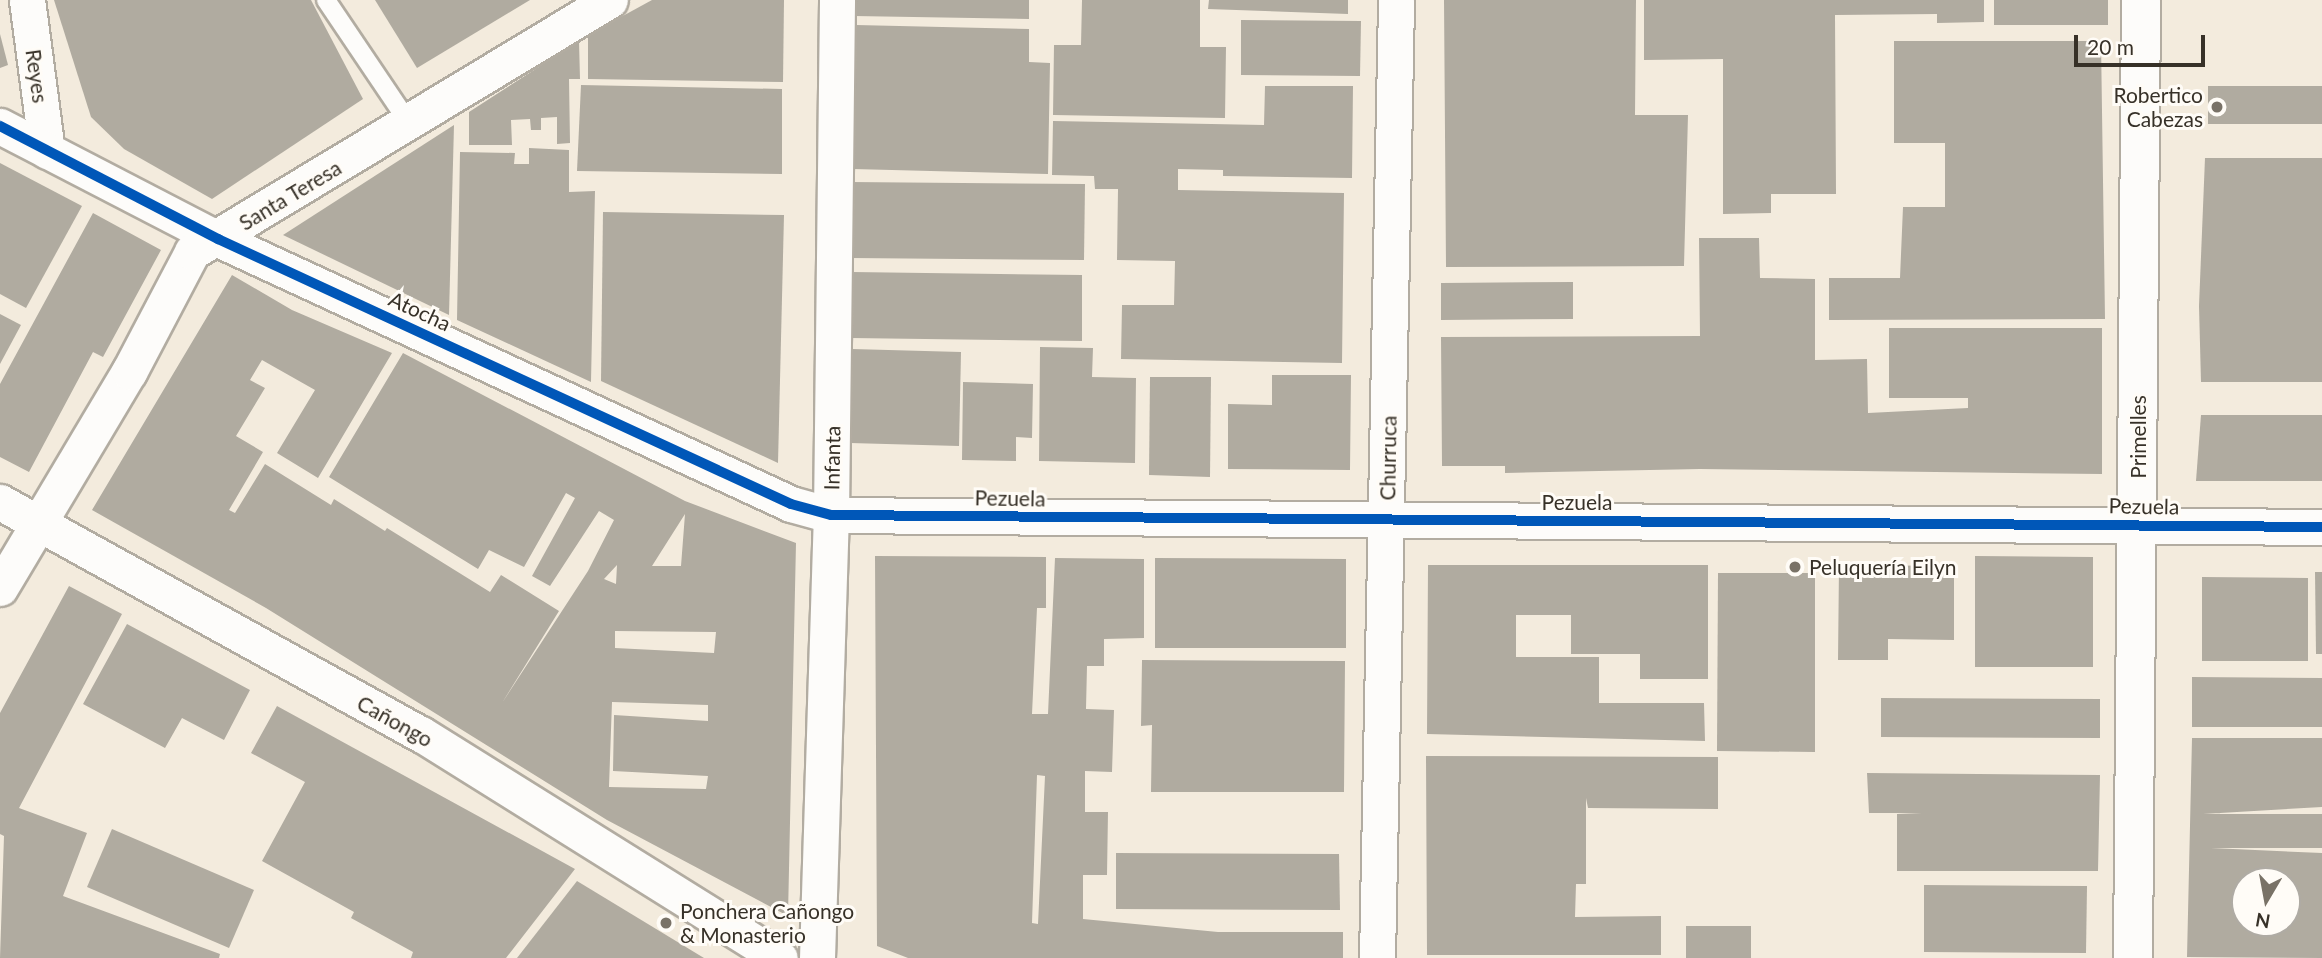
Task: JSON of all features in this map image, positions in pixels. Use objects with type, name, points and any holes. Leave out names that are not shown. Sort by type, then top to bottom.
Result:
[{"type":"main road","name":"Primelles","points":[[2133,958],[2141,0]]},
{"type":"street","name":"Reyes","points":[[27,0],[47,151]]},
{"type":"street","name":"Santa Teresa","points":[[0,587],[129,372],[187,259],[610,0]]},
{"type":"street","name":"Infanta","points":[[809,951],[831,515],[836,0]]},
{"type":"street","name":"Churruca","points":[[1377,958],[1396,0]]},
{"type":"street","name":"Atocha","points":[[0,126],[218,239],[791,504],[831,515]]},
{"type":"street","name":"Cañongo","points":[[0,502],[421,734],[780,958]]},
{"type":"street","name":"Pezuela","points":[[831,515],[2322,527]]},
{"type":"lane","points":[[327,0],[409,123]]},
{"type":"building","points":[[54,0],[311,0],[363,99],[212,199],[124,149],[91,117]]},
{"type":"building","points":[[375,0],[530,0],[417,68]]},
{"type":"building","points":[[652,0],[784,0],[783,82],[588,79],[588,35]]},
{"type":"building","points":[[854,0],[1029,0],[1029,19],[854,16]]},
{"type":"building","points":[[1082,0],[1200,0],[1200,47],[1226,47],[1225,118],[1053,115],[1054,45],[1081,45]]},
{"type":"building","points":[[1209,0],[1348,0],[1348,14],[1208,9]]},
{"type":"building","points":[[1444,0],[1636,0],[1635,115],[1688,115],[1684,266],[1446,267]]},
{"type":"building","points":[[1644,0],[1984,0],[1984,22],[1937,23],[1937,14],[1835,15],[1836,194],[1771,194],[1771,213],[1723,214],[1723,59],[1644,60]]},
{"type":"building","points":[[1994,0],[2108,0],[2108,25],[1994,25]]},
{"type":"building","points":[[1241,20],[1361,21],[1360,76],[1241,75]]},
{"type":"building","points":[[856,25],[1029,29],[1029,62],[1050,63],[1048,174],[853,169]]},
{"type":"building","points":[[0,34],[8,65],[0,68]]},
{"type":"building","points":[[579,41],[580,79],[569,79],[570,143],[557,144],[557,117],[541,118],[541,130],[531,130],[530,119],[511,120],[512,145],[469,145],[469,112]]},
{"type":"building","points":[[1894,41],[2101,41],[2105,319],[1829,320],[1829,278],[1900,278],[1903,207],[1945,207],[1945,143],[1894,143]]},
{"type":"building","points":[[581,85],[782,89],[782,174],[577,171]]},
{"type":"building","points":[[1265,86],[1353,86],[1352,178],[1223,176],[1223,170],[1178,169],[1178,190],[1344,193],[1342,363],[1121,359],[1122,305],[1174,305],[1175,261],[1117,260],[1118,189],[1095,189],[1094,176],[1052,175],[1053,121],[1264,125]]},
{"type":"building","points":[[2208,86],[2322,86],[2322,124],[2208,124]]},
{"type":"building","points":[[454,125],[449,315],[283,235]]},
{"type":"building","points":[[529,148],[569,150],[569,192],[595,191],[591,382],[457,320],[460,152],[515,153],[514,164],[529,164]]},
{"type":"building","points":[[2205,158],[2322,158],[2322,382],[2201,382],[2199,306]]},
{"type":"building","points":[[0,163],[82,206],[26,308],[0,294]]},
{"type":"building","points":[[850,182],[1085,184],[1084,260],[851,258]]},
{"type":"building","points":[[603,212],[784,215],[778,463],[601,381]]},
{"type":"building","points":[[93,213],[161,250],[103,357],[93,352],[29,472],[0,457],[0,384]]},
{"type":"building","points":[[1699,238],[1759,238],[1760,278],[1815,279],[1815,360],[1867,359],[1868,413],[1968,408],[1968,398],[1889,398],[1889,328],[2102,328],[2102,474],[1700,469],[1505,473],[1505,466],[1442,466],[1441,337],[1700,336]]},
{"type":"building","points":[[852,272],[1082,275],[1082,341],[851,338]]},
{"type":"building","points":[[232,275],[292,310],[392,353],[318,478],[277,453],[315,390],[262,360],[250,380],[265,388],[236,436],[263,452],[229,510],[235,513],[265,464],[331,505],[334,499],[385,531],[387,528],[490,592],[501,575],[559,611],[502,703],[588,571],[614,520],[599,511],[550,586],[532,576],[575,498],[566,493],[524,567],[489,550],[478,569],[329,477],[403,353],[685,501],[796,543],[788,916],[607,820],[266,608],[92,510]],"holes":[[[685,514],[681,566],[652,566]],[[617,565],[616,584],[604,579]],[[615,631],[716,632],[714,653],[615,648]],[[612,702],[708,705],[708,721],[614,715],[613,771],[708,776],[706,789],[609,787]]]},
{"type":"building","points":[[1573,282],[1573,319],[1441,320],[1441,283]]},
{"type":"building","points":[[0,314],[21,325],[0,364]]},
{"type":"building","points":[[1040,347],[1093,348],[1092,377],[1136,378],[1135,463],[1039,461]]},
{"type":"building","points":[[852,349],[961,352],[959,446],[850,443]]},
{"type":"building","points":[[1272,375],[1351,375],[1350,470],[1228,469],[1228,404],[1272,405]]},
{"type":"building","points":[[1150,377],[1211,377],[1210,477],[1149,475]]},
{"type":"building","points":[[963,382],[1033,384],[1032,438],[1016,437],[1016,461],[962,460]]},
{"type":"building","points":[[2201,415],[2322,415],[2322,481],[2196,481]]},
{"type":"building","points":[[875,556],[1046,557],[1046,608],[1037,608],[1032,714],[1048,714],[1055,558],[1144,559],[1144,638],[1104,639],[1104,666],[1087,666],[1086,709],[1114,710],[1112,772],[1085,771],[1085,812],[1108,812],[1107,875],[1083,875],[1083,919],[1218,932],[1343,932],[1343,958],[908,958],[877,946]],"holes":[[[1037,775],[1045,776],[1038,924],[1032,923]]]},
{"type":"building","points":[[1975,556],[2093,557],[2093,667],[1975,667]]},
{"type":"building","points":[[1155,558],[1346,559],[1346,648],[1155,648]]},
{"type":"building","points":[[1428,565],[1708,565],[1708,679],[1640,679],[1640,654],[1571,654],[1571,615],[1516,615],[1516,657],[1599,657],[1599,703],[1704,703],[1705,741],[1427,734]]},
{"type":"building","points":[[1839,565],[1954,566],[1954,640],[1888,639],[1888,660],[1838,660]]},
{"type":"building","points":[[2315,572],[2322,572],[2322,654],[2316,654]]},
{"type":"building","points":[[1718,573],[1815,573],[1815,752],[1717,751]]},
{"type":"building","points":[[2202,577],[2308,578],[2308,661],[2202,661]]},
{"type":"building","points":[[69,586],[122,614],[19,808],[87,833],[63,896],[220,954],[219,958],[0,958],[4,836],[0,834],[0,713]]},
{"type":"building","points":[[127,624],[250,690],[224,740],[182,718],[165,748],[83,704]]},
{"type":"building","points":[[1142,660],[1345,661],[1344,792],[1151,792],[1152,725],[1141,726]]},
{"type":"building","points":[[2192,677],[2322,678],[2322,727],[2192,727]]},
{"type":"building","points":[[1881,698],[2100,699],[2100,738],[1881,737]]},
{"type":"building","points":[[277,706],[575,869],[506,958],[411,958],[413,952],[351,918],[354,912],[262,861],[305,782],[251,753]]},
{"type":"building","points":[[2192,738],[2322,738],[2322,807],[2203,814],[2322,814],[2322,848],[2211,848],[2322,853],[2322,958],[2187,957]]},
{"type":"building","points":[[1426,756],[1718,757],[1718,809],[1588,808],[1586,798],[1586,884],[1576,884],[1575,917],[1661,916],[1661,955],[1427,955]]},
{"type":"building","points":[[1867,773],[2100,775],[2098,871],[1897,871],[1897,814],[1922,813],[1869,813]]},
{"type":"building","points":[[112,829],[254,890],[229,948],[87,887]]},
{"type":"building","points":[[1116,853],[1339,854],[1340,910],[1116,909]]},
{"type":"building","points":[[577,881],[704,958],[517,958]]},
{"type":"building","points":[[1924,885],[2087,886],[2086,953],[1924,952]]},
{"type":"building","points":[[1686,926],[1751,926],[1751,958],[1686,958]]},
{"type":"cycle path","points":[[0,126],[218,239],[791,504],[831,515],[2322,527]]},
{"type":"place","name":"Robertico Cabezas","points":[[2217,107]]},
{"type":"place","name":"Peluquería Eilyn","points":[[1795,567]]},
{"type":"place","name":"Ponchera Cañongo & Monasterio","points":[[666,923]]}]
